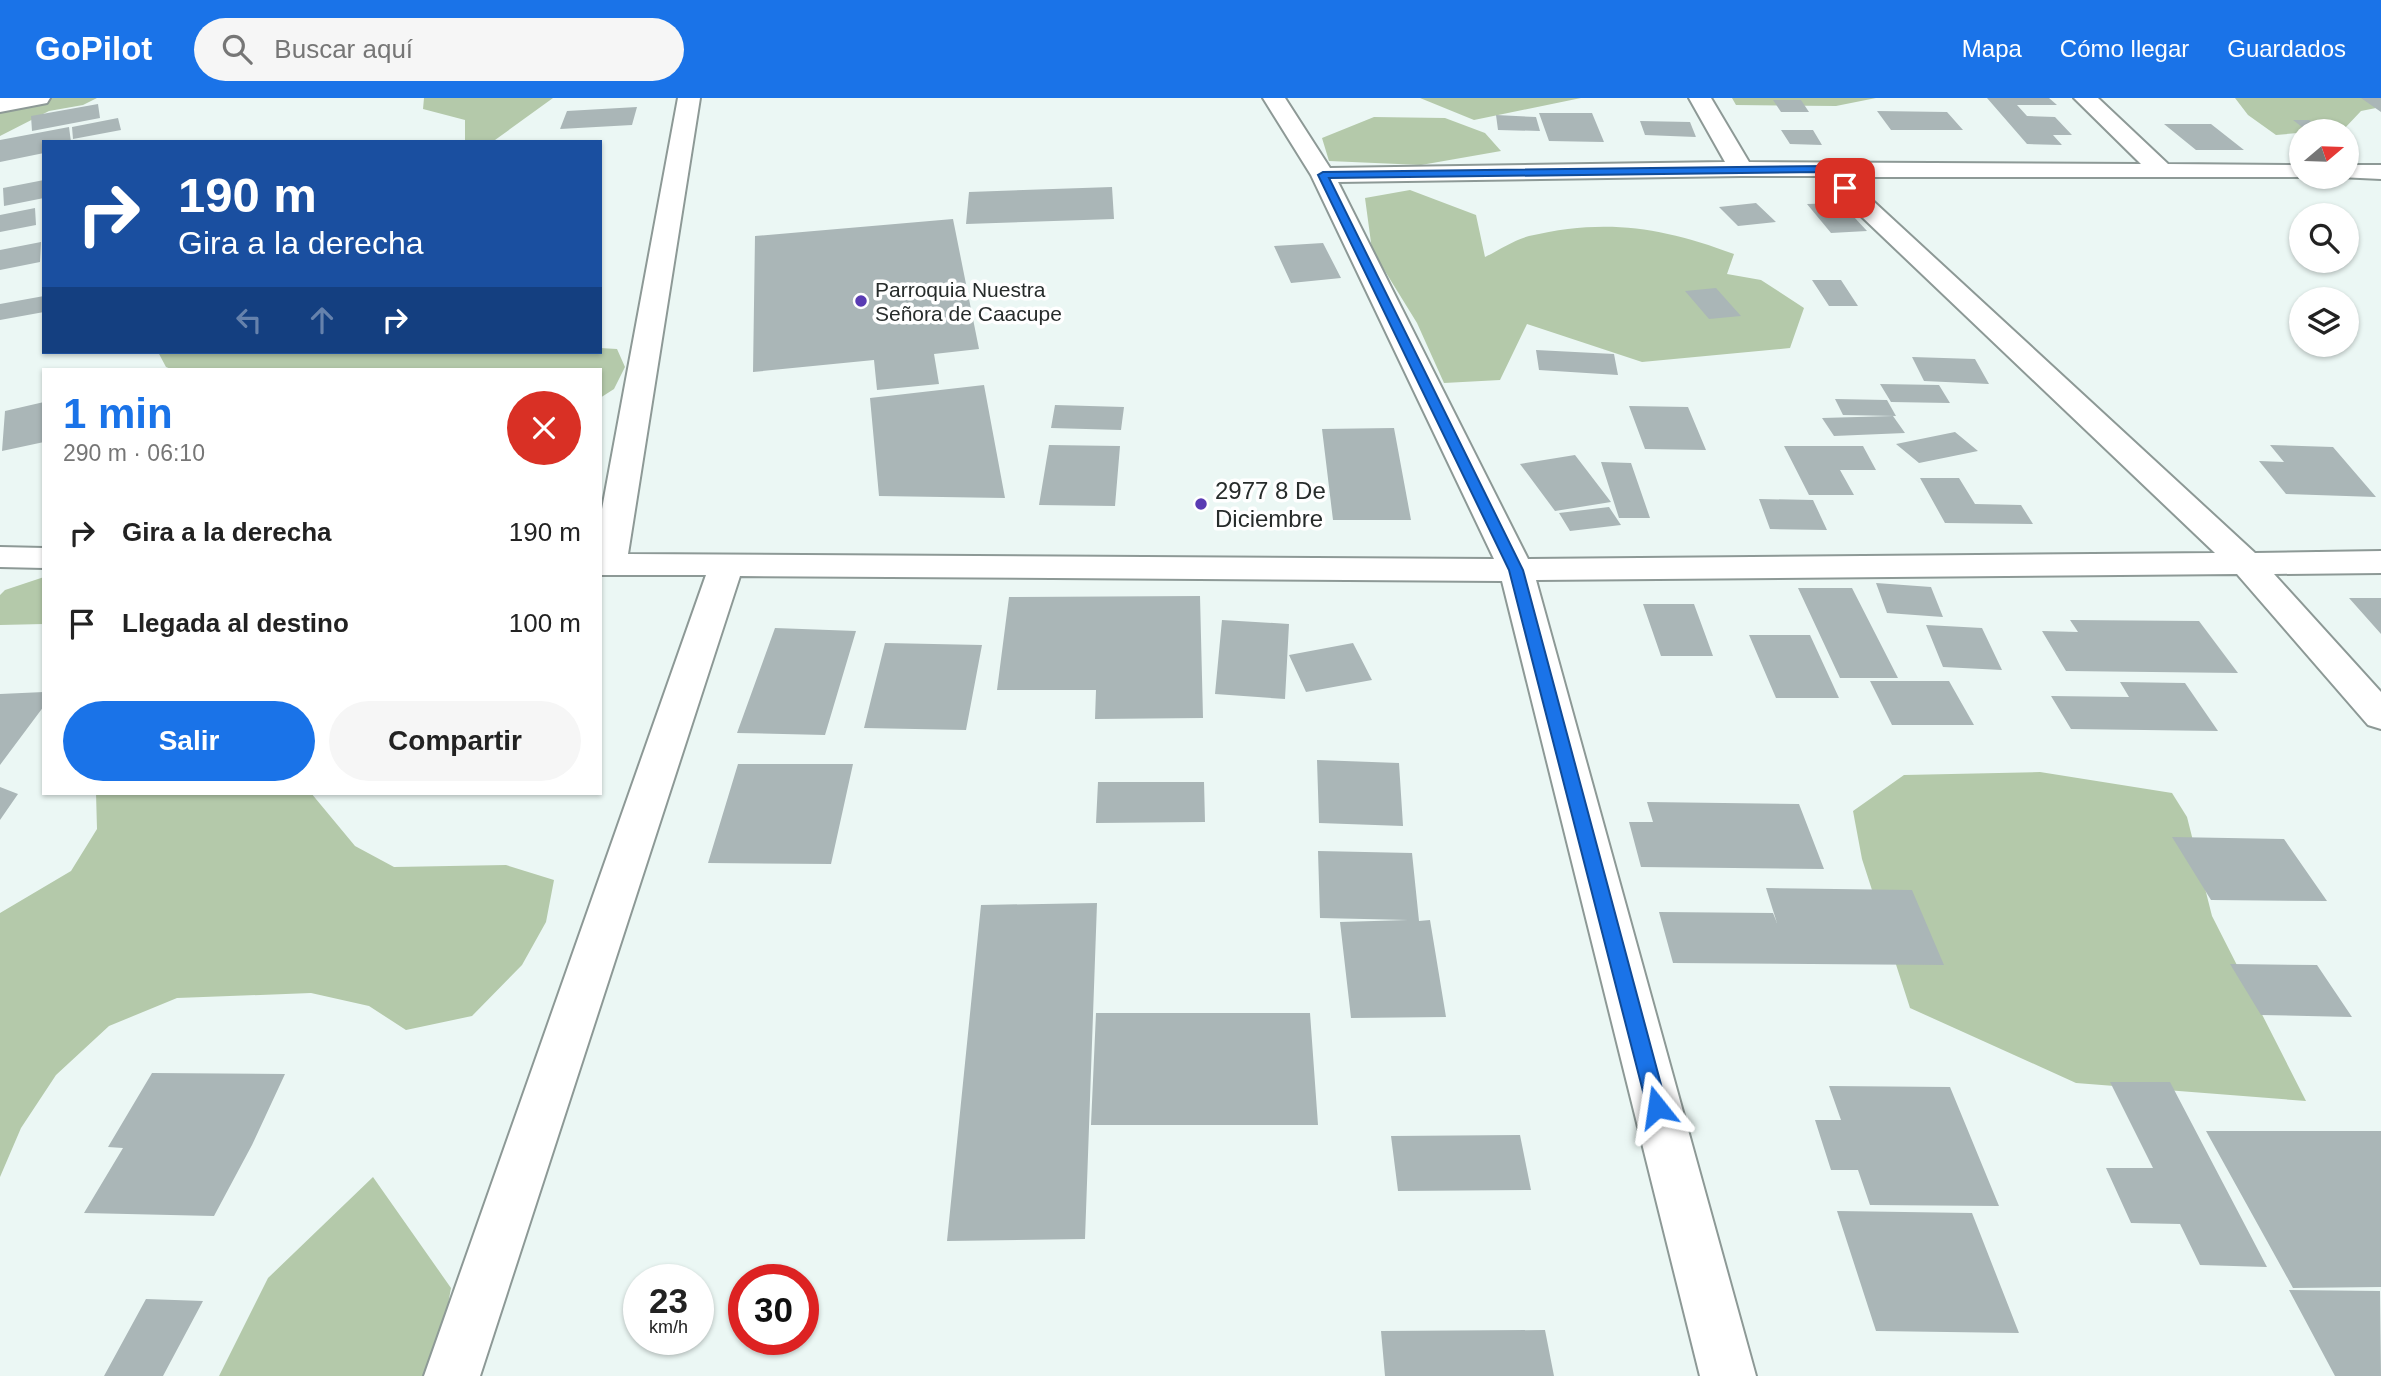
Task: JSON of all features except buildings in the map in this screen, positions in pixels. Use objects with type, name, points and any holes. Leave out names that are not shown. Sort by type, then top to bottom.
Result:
[{"type":"street","points":[[0,105],[39,98]]},
{"type":"street","points":[[689,98],[605,564],[1516,570],[2381,562]]},
{"type":"street","points":[[1274,98],[1323,175],[1516,570],[1728,1376]]},
{"type":"street","points":[[1700,98],[1741,169]]},
{"type":"street","points":[[2085,98],[2162,171]]},
{"type":"street","points":[[1323,175],[1741,169],[2289,172]]},
{"type":"street","points":[[1825,169],[2248,565],[2381,716]]},
{"type":"street","points":[[2359,172],[2381,172]]},
{"type":"street","points":[[0,557],[42,558]]},
{"type":"street","points":[[452,1376],[726,566]]},
{"type":"green space","points":[[40,98],[97,98],[83,105],[49,111],[0,136],[0,107]]},
{"type":"green space","points":[[424,98],[553,98],[495,140],[465,140],[465,120],[423,109]]},
{"type":"green space","points":[[1420,98],[1581,98],[1474,120]]},
{"type":"green space","points":[[1732,98],[1876,98],[1836,106],[1736,105]]},
{"type":"green space","points":[[2235,98],[2381,98],[2381,107],[2361,111],[2353,119],[2289,119],[2289,134],[2276,135],[2248,115]]},
{"type":"green space","points":[[1374,117],[1445,118],[1485,133],[1501,151],[1421,165],[1329,161],[1322,138]]},
{"type":"green space","points":[[1410,190],[1476,215],[1485,257],[1529,236],[1583,227],[1633,228],[1658,232],[1734,254],[1727,274],[1761,280],[1804,308],[1790,348],[1642,362],[1527,324],[1500,380],[1444,383],[1417,323],[1372,250],[1365,198]]},
{"type":"green space","points":[[602,348],[617,349],[625,367],[614,389],[602,397],[602,368],[166,367],[159,354],[602,354]]},
{"type":"green space","points":[[42,578],[42,624],[0,625],[0,595],[5,590]]},
{"type":"green space","points":[[2040,772],[2172,793],[2187,817],[2212,916],[2306,1101],[2076,1083],[1910,1008],[1862,859],[1853,811],[1904,775]]},
{"type":"green space","points":[[96,795],[313,795],[355,846],[394,867],[506,865],[554,880],[546,922],[522,965],[472,1016],[406,1030],[369,1006],[311,993],[177,998],[109,1026],[56,1075],[21,1128],[0,1177],[0,913],[71,871],[97,829]]},
{"type":"green space","points":[[373,1177],[451,1288],[435,1376],[219,1376],[268,1278]]},
{"type":"place","name":"Parroquia Nuestra Señora de Caacupe","points":[[861,301]]},
{"type":"place","name":"2977 8 De Diciembre","points":[[1201,504]]},
{"type":"route","points":[[1657,1107],[1516,570],[1323,175],[1825,169],[1845,188]]}]
